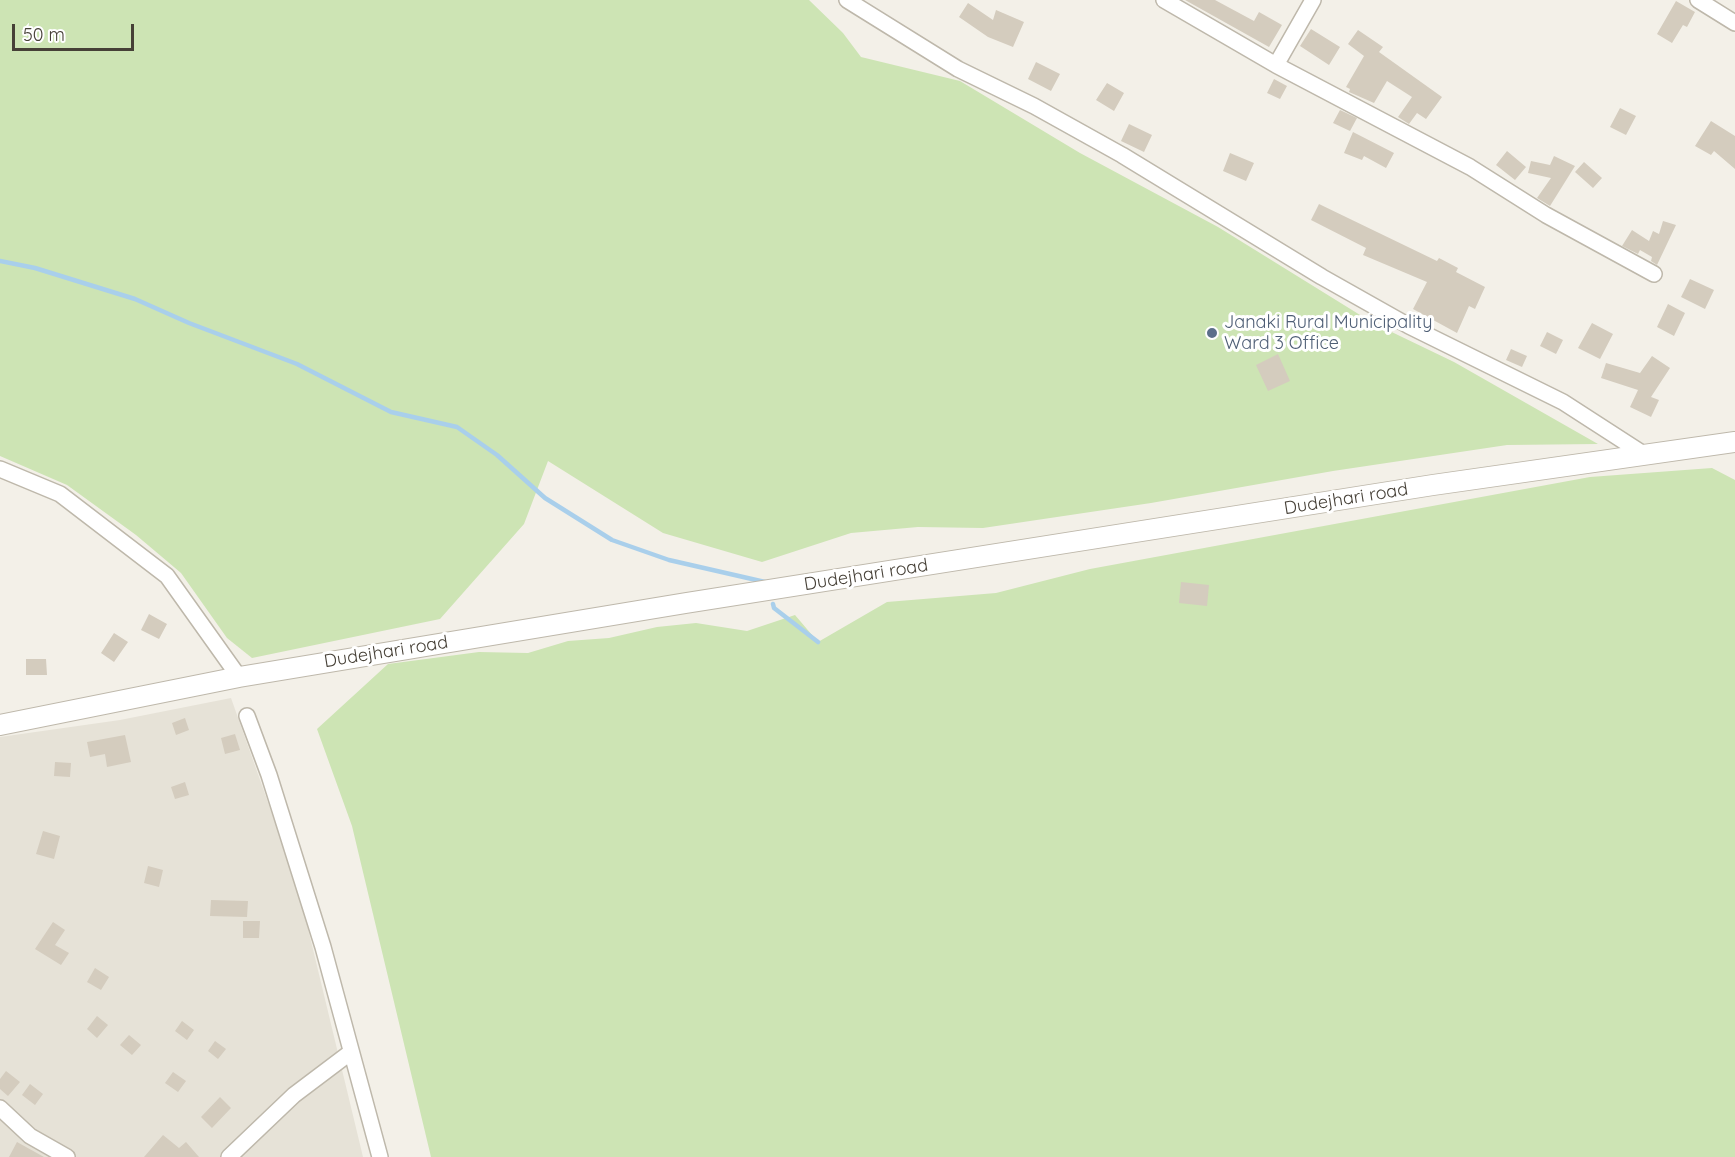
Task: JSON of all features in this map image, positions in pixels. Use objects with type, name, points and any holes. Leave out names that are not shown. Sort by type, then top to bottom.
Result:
[{"type":"street","points":[[847,0],[958,69],[1034,106],[1122,155],[1322,277],[1409,326],[1563,402],[1645,455]]},
{"type":"street","points":[[1164,0],[1276,65],[1470,167],[1546,215],[1654,274]]},
{"type":"street","points":[[1276,65],[1313,0]]},
{"type":"street","points":[[1698,0],[1735,23]]},
{"type":"street","name":"Dudejhari road","points":[[0,725],[239,677],[697,601],[1433,485],[1735,441]]},
{"type":"street","points":[[0,469],[60,494],[167,576],[239,677]]},
{"type":"street","points":[[247,716],[269,775],[320,936],[380,1157]]},
{"type":"street","points":[[229,1157],[294,1095],[351,1052]]},
{"type":"street","points":[[0,1108],[30,1136],[67,1157]]},
{"type":"shaded area","points":[[231,698],[298,887],[363,1157],[0,1157],[0,737],[120,720]]},
{"type":"green space","points":[[0,0],[809,0],[843,33],[861,57],[960,81],[1080,153],[1218,227],[1373,323],[1454,362],[1598,444],[1507,445],[983,528],[918,527],[851,533],[762,562],[663,533],[548,461],[524,524],[440,619],[252,658],[227,638],[181,573],[136,535],[67,485],[0,456]]},
{"type":"green space","points":[[1712,468],[1735,480],[1735,1157],[431,1157],[352,826],[317,729],[388,664],[479,652],[528,653],[568,641],[609,638],[657,627],[696,623],[747,631],[795,615],[818,642],[887,602],[996,593],[1090,569],[1590,477]]},
{"type":"building","points":[[1185,0],[1215,0],[1254,21],[1259,12],[1282,25],[1269,47]]},
{"type":"building","points":[[1676,1],[1695,12],[1687,27],[1683,25],[1672,43],[1657,34]]},
{"type":"building","points":[[968,3],[993,20],[996,10],[1024,22],[1013,47],[988,37],[959,17]]},
{"type":"building","points":[[1311,29],[1340,47],[1329,65],[1300,46]]},
{"type":"building","points":[[1358,30],[1383,47],[1379,52],[1442,97],[1426,119],[1417,113],[1409,124],[1398,117],[1412,97],[1387,81],[1374,103],[1349,92],[1350,89],[1346,87],[1364,56],[1348,44]]},
{"type":"building","points":[[1036,62],[1060,74],[1051,91],[1028,79]]},
{"type":"building","points":[[1274,79],[1287,86],[1280,99],[1267,93]]},
{"type":"building","points":[[1107,83],[1124,93],[1114,111],[1096,100]]},
{"type":"building","points":[[1620,108],[1636,116],[1626,135],[1610,127]]},
{"type":"building","points":[[1340,110],[1357,118],[1350,131],[1333,123]]},
{"type":"building","points":[[1711,121],[1735,136],[1735,169],[1714,151],[1711,155],[1695,146]]},
{"type":"building","points":[[1129,124],[1152,135],[1144,152],[1121,141]]},
{"type":"building","points":[[1353,132],[1394,153],[1386,168],[1364,156],[1362,160],[1344,153]]},
{"type":"building","points":[[1507,151],[1526,167],[1515,180],[1496,165]]},
{"type":"building","points":[[1230,153],[1254,163],[1246,181],[1223,171]]},
{"type":"building","points":[[1554,156],[1575,166],[1550,206],[1537,198],[1551,178],[1528,173],[1531,161],[1550,165]]},
{"type":"building","points":[[1584,162],[1602,178],[1593,188],[1575,172]]},
{"type":"building","points":[[1319,204],[1437,261],[1439,258],[1458,268],[1456,272],[1485,287],[1475,309],[1469,306],[1457,333],[1413,309],[1427,282],[1363,255],[1366,248],[1311,220]]},
{"type":"building","points":[[1663,221],[1676,225],[1657,265],[1651,261],[1652,257],[1640,250],[1638,254],[1622,246],[1632,230],[1649,241],[1653,231],[1659,234]]},
{"type":"building","points":[[1690,279],[1714,290],[1705,309],[1681,297]]},
{"type":"building","points":[[1668,304],[1685,313],[1674,336],[1657,327]]},
{"type":"building","points":[[1592,323],[1613,334],[1600,359],[1578,348]]},
{"type":"building","points":[[1547,332],[1563,340],[1556,354],[1540,346]]},
{"type":"building","points":[[1511,349],[1527,356],[1522,367],[1506,360]]},
{"type":"building","points":[[1278,354],[1290,381],[1268,391],[1256,365]]},
{"type":"building","points":[[1652,356],[1670,368],[1651,397],[1659,400],[1651,417],[1630,407],[1638,390],[1601,378],[1606,363],[1640,373]]},
{"type":"building","points":[[1181,582],[1209,585],[1207,606],[1179,603]]},
{"type":"building","points":[[149,614],[167,624],[159,639],[141,630]]},
{"type":"building","points":[[114,633],[128,642],[114,662],[101,653]]},
{"type":"building","points":[[26,659],[46,659],[47,675],[26,675]]},
{"type":"building","points":[[185,718],[189,730],[176,735],[172,723]]},
{"type":"building","points":[[235,734],[240,750],[225,754],[221,738]]},
{"type":"building","points":[[125,735],[131,762],[107,767],[105,754],[90,757],[87,742]]},
{"type":"building","points":[[55,762],[71,763],[70,777],[54,776]]},
{"type":"building","points":[[185,782],[189,795],[175,799],[171,787]]},
{"type":"building","points":[[43,831],[60,836],[54,859],[36,854]]},
{"type":"building","points":[[148,866],[163,870],[159,887],[144,883]]},
{"type":"building","points":[[211,900],[248,901],[247,917],[210,916]]},
{"type":"building","points":[[243,921],[260,921],[259,938],[243,938]]},
{"type":"building","points":[[53,922],[65,930],[55,945],[69,953],[61,965],[35,949]]},
{"type":"building","points":[[95,968],[109,977],[101,990],[87,982]]},
{"type":"building","points":[[97,1016],[108,1025],[97,1038],[87,1029]]},
{"type":"building","points":[[182,1021],[194,1030],[187,1040],[175,1031]]},
{"type":"building","points":[[129,1035],[141,1045],[132,1055],[120,1045]]},
{"type":"building","points":[[215,1041],[226,1049],[218,1059],[208,1051]]},
{"type":"building","points":[[6,1071],[20,1082],[8,1096],[0,1089],[0,1079]]},
{"type":"building","points":[[173,1072],[186,1081],[178,1092],[165,1083]]},
{"type":"building","points":[[30,1084],[43,1094],[35,1105],[22,1095]]},
{"type":"building","points":[[220,1097],[231,1108],[212,1128],[201,1117]]},
{"type":"building","points":[[163,1135],[179,1148],[186,1142],[199,1157],[144,1157]]},
{"type":"building","points":[[17,1142],[44,1157],[9,1157]]},
{"type":"waterway","points":[[0,261],[35,268],[135,299],[189,323],[297,364],[391,412],[457,427],[497,455],[545,498],[612,540],[669,560],[765,582]]},
{"type":"waterway","points":[[773,604],[774,608],[818,642]]},
{"type":"place","name":"Janaki Rural Municipality Ward 3 Office","points":[[1212,333]]}]
